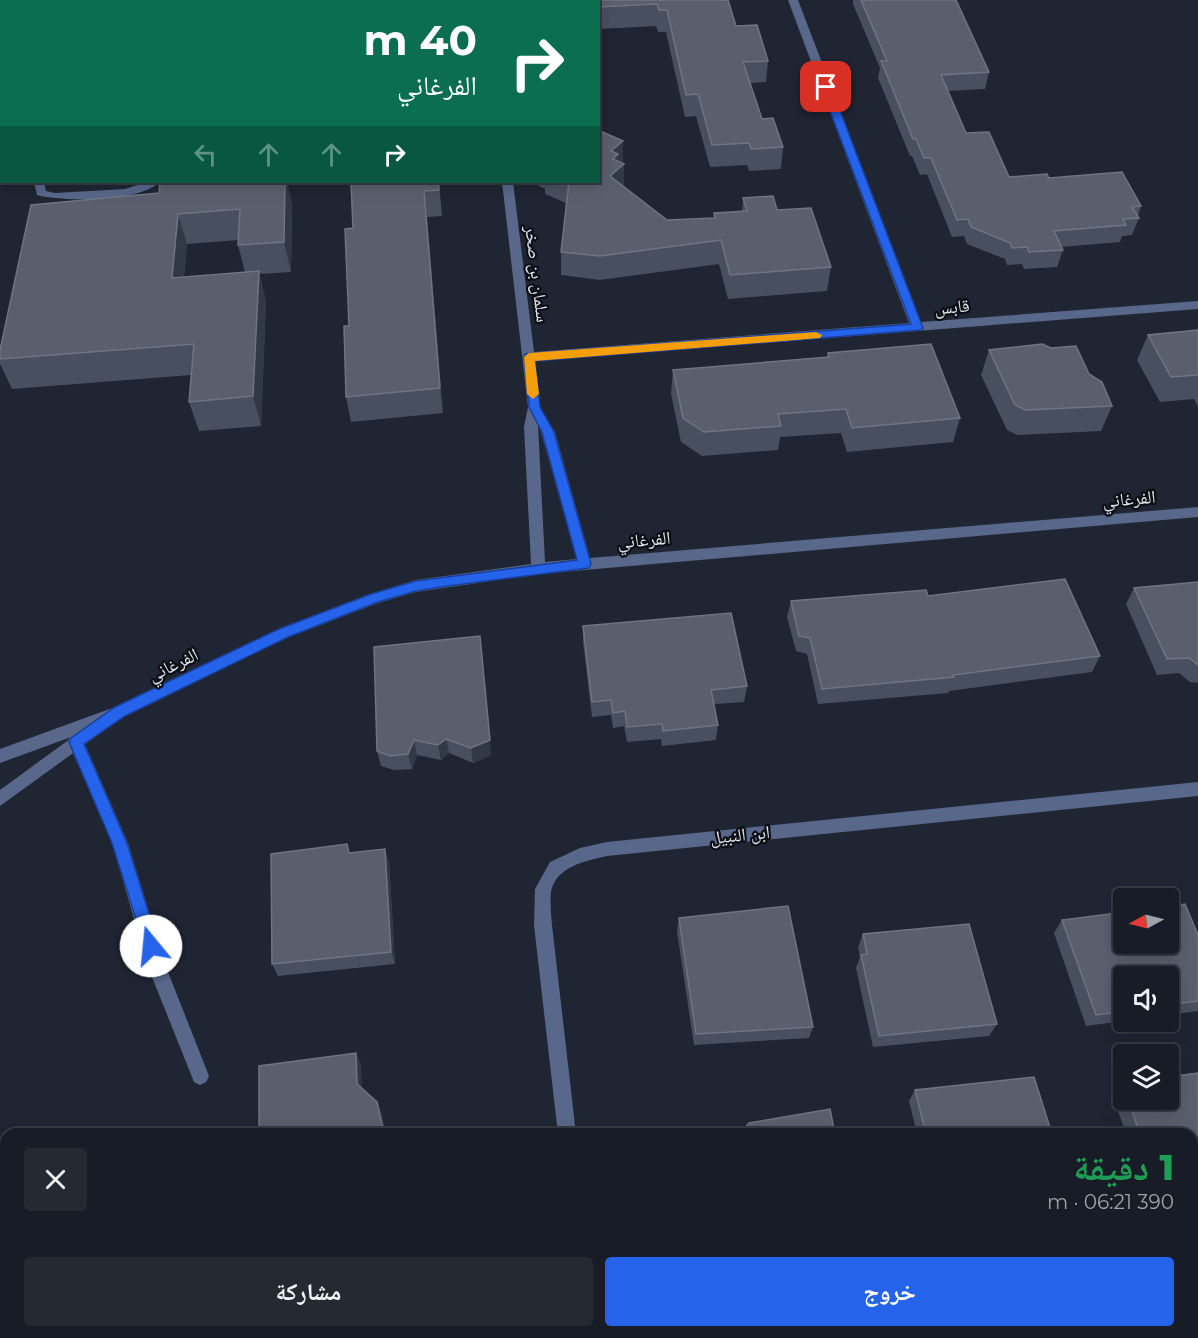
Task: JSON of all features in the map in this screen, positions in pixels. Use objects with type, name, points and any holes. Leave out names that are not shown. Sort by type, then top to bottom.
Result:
[{"type":"street","points":[[793,0],[917,328]]},
{"type":"street","points":[[39,183],[41,193],[55,196],[137,190],[152,183]]},
{"type":"street","name":"سلمان بن صخر","points":[[507,183],[534,407],[531,427],[538,568]]},
{"type":"street","name":"قابس","points":[[529,357],[1198,305]]},
{"type":"street","name":"سلمان بن صخر","points":[[534,407],[548,432],[585,564]]},
{"type":"street","name":"الفرغاني","points":[[0,756],[120,712],[284,633],[375,598],[416,586],[538,568],[1198,512]]},
{"type":"street","name":"الفرغاني","points":[[0,800],[76,742],[120,712]]},
{"type":"street","points":[[76,742],[120,843],[158,967],[200,1076]]},
{"type":"street","name":"ابن النبيل","points":[[566,1128],[543,925],[543,889],[556,867],[580,855],[607,849],[1198,789]]},
{"type":"building","points":[[600,0],[728,0],[736,26],[757,25],[768,61],[743,62],[762,119],[773,118],[783,147],[751,149],[749,143],[712,145],[698,94],[686,95],[667,10],[659,10],[657,4],[600,7]]},
{"type":"building","points":[[861,0],[956,0],[989,72],[941,75],[966,133],[989,132],[1009,177],[1047,174],[1049,178],[1122,172],[1141,206],[1132,207],[1139,218],[1123,219],[1126,225],[1054,231],[1063,250],[1029,252],[1027,247],[1012,248],[1010,243],[971,227],[968,219],[957,220],[931,158],[924,158],[916,139],[913,139],[881,61],[887,61]]},
{"type":"building","points":[[600,131],[623,141],[611,151],[618,154],[613,159],[624,164],[610,176],[667,220],[715,218],[714,213],[747,211],[743,198],[773,196],[777,210],[811,208],[831,267],[730,275],[721,240],[600,256],[561,252],[569,183],[600,183]]},
{"type":"building","points":[[160,183],[285,183],[284,242],[238,245],[240,209],[178,214],[172,278],[259,271],[253,396],[189,402],[194,344],[0,359],[31,205],[159,193]]},
{"type":"building","points":[[351,183],[438,183],[439,190],[424,191],[440,388],[346,397],[344,326],[349,326],[345,229],[353,228]]},
{"type":"building","points":[[1198,330],[1198,375],[1171,377],[1148,335]]},
{"type":"building","points":[[931,344],[960,418],[852,428],[846,409],[778,414],[781,426],[704,432],[683,418],[673,370],[829,357],[828,353]]},
{"type":"building","points":[[1042,344],[1051,348],[1076,346],[1089,374],[1102,382],[1112,406],[1026,410],[1015,405],[989,350]]},
{"type":"building","points":[[1065,579],[1100,656],[953,675],[954,677],[822,689],[810,638],[799,636],[791,601],[926,590],[928,596]]},
{"type":"building","points":[[1198,582],[1198,665],[1189,658],[1167,659],[1134,588]]},
{"type":"building","points":[[731,613],[747,686],[711,690],[718,725],[663,731],[662,724],[627,727],[625,711],[613,713],[611,700],[592,702],[583,626]]},
{"type":"building","points":[[480,636],[490,740],[471,748],[446,739],[438,745],[414,740],[408,754],[390,756],[377,751],[374,647]]},
{"type":"building","points":[[347,844],[349,853],[385,849],[391,952],[272,964],[271,854]]},
{"type":"building","points":[[1185,904],[1198,935],[1198,1001],[1179,1004],[1179,966],[1113,966],[1113,1013],[1096,1015],[1062,920],[1113,913],[1113,954],[1179,954],[1179,905]]},
{"type":"building","points":[[788,906],[813,1027],[696,1034],[679,918]]},
{"type":"building","points":[[969,924],[997,1024],[879,1036],[861,955],[867,954],[863,934]]},
{"type":"building","points":[[356,1053],[357,1084],[377,1102],[382,1125],[385,1128],[259,1128],[259,1066]]},
{"type":"building","points":[[1198,1073],[1198,1128],[1138,1128],[1132,1110],[1179,1110],[1179,1076]]},
{"type":"building","points":[[1034,1077],[1050,1128],[924,1128],[915,1090]]},
{"type":"building","points":[[830,1109],[834,1128],[745,1128],[749,1123]]},
{"type":"slow traffic","points":[[533,394],[529,357],[816,335]]},
{"type":"route","points":[[151,946],[120,843],[76,742],[120,712],[284,633],[375,598],[416,586],[538,568],[585,564],[548,432],[534,407],[529,357],[917,328],[826,87]]}]
